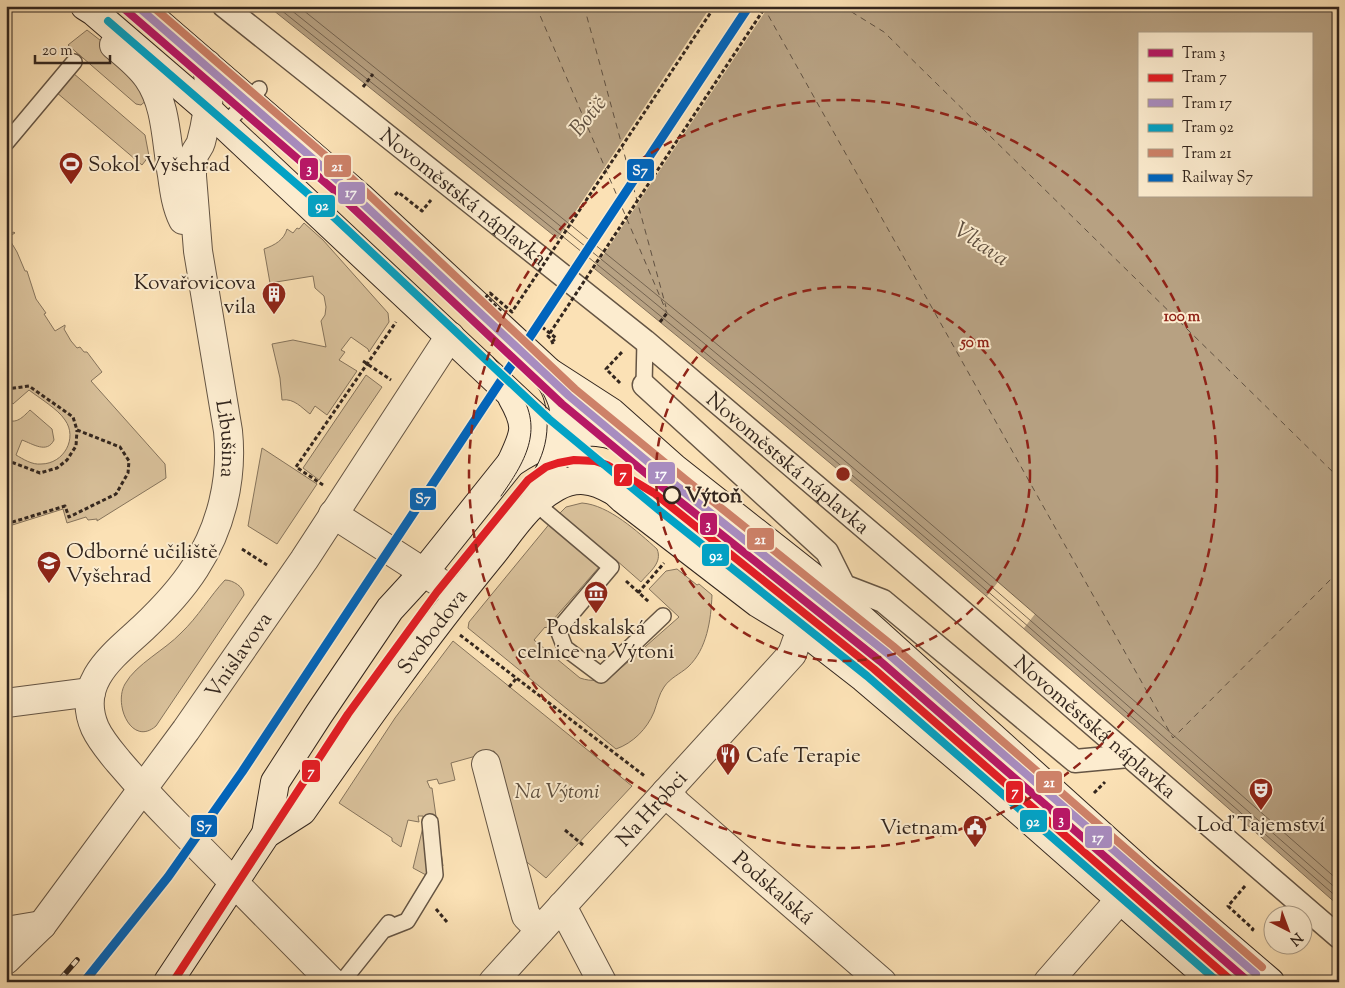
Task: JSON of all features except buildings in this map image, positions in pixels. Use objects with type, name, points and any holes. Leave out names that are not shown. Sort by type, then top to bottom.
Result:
[{"type":"main road","points":[[75,6],[86,20],[139,68],[151,84],[160,104],[179,213],[198,250]]},
{"type":"main road","points":[[85,6],[216,131],[450,336],[624,499],[758,603],[801,629],[864,678],[990,785],[1214,982]]},
{"type":"main road","points":[[138,6],[207,64],[254,94],[360,197],[549,372],[611,412],[674,468],[835,595],[1011,756],[1270,982]]},
{"type":"main road","name":"Libušina","points":[[91,692],[97,674],[106,662],[144,627],[181,588],[196,568],[210,542],[224,499],[230,453],[228,431],[198,250],[192,165],[195,154],[216,131],[207,64]]},
{"type":"main road","name":"Vnislavova","points":[[6,960],[42,925],[186,730],[293,576],[450,336]]},
{"type":"main road","points":[[534,502],[548,474],[561,439],[564,423],[562,404],[549,372]]},
{"type":"main road","name":"Svobodova","points":[[168,982],[266,834],[275,782],[390,609],[424,572],[511,463],[520,444],[524,426],[520,410],[508,390]]},
{"type":"main road","name":"Svobodova","points":[[511,463],[546,443],[577,434],[596,432],[613,435],[630,442],[674,468]]},
{"type":"main road","name":"Svobodova","points":[[266,834],[302,811],[459,595],[534,502],[556,487],[578,480],[588,480],[603,484],[624,499]]},
{"type":"main road","points":[[333,514],[459,595]]},
{"type":"main road","name":"Na Hrobci","points":[[492,982],[792,654],[801,629]]},
{"type":"main road","points":[[6,702],[91,692],[90,706],[95,729],[104,745],[143,790],[332,982]]},
{"type":"main road","points":[[486,764],[526,916],[540,930]]},
{"type":"main road","name":"Podskalská","points":[[666,792],[676,804],[882,982]]},
{"type":"main road","points":[[1048,982],[1143,873]]},
{"type":"main road","points":[[562,906],[602,982]]},
{"type":"main road","points":[[6,931],[42,925]]},
{"type":"street","name":"Novoměstská náplavka","points":[[224,6],[645,341],[1339,937]]},
{"type":"street","points":[[633,385],[827,552],[844,586],[883,600],[1075,760],[1129,756]]},
{"type":"lane","points":[[6,143],[74,62]]},
{"type":"lane","points":[[216,131],[254,94]]},
{"type":"lane","points":[[633,385],[645,341]]},
{"type":"lane","points":[[534,502],[611,567],[558,630],[565,648],[601,675],[663,616]]},
{"type":"lane","points":[[384,930],[407,921],[435,874],[430,822]]},
{"type":"lane","points":[[342,982],[395,916]]},
{"type":"path","points":[[501,311],[486,297],[490,293],[512,312],[715,6]]},
{"type":"path","points":[[553,344],[548,336],[766,6]]},
{"type":"path","points":[[398,192],[422,211]]},
{"type":"path","points":[[321,484],[296,467],[365,362],[392,327]]},
{"type":"path","points":[[365,362],[391,380]]},
{"type":"path","points":[[606,369],[633,385]]},
{"type":"path","points":[[6,388],[29,386],[73,417],[77,430],[76,446],[67,460],[56,468],[40,473],[6,460]]},
{"type":"path","points":[[6,524],[65,506],[69,517],[116,494],[128,472],[129,461],[120,448],[77,430]]},
{"type":"path","points":[[242,549],[267,564]]},
{"type":"path","points":[[611,567],[663,616]]},
{"type":"path","points":[[638,593],[656,571]]},
{"type":"path","points":[[454,630],[666,792]]},
{"type":"path","points":[[509,687],[516,679]]},
{"type":"path","points":[[565,830],[586,848]]},
{"type":"path","points":[[1247,924],[1228,906],[1260,868]]},
{"type":"green space","points":[[87,30],[114,51],[148,99],[141,105],[136,104],[68,45]]},
{"type":"green space","points":[[73,73],[145,135],[149,156],[142,165],[56,92]]},
{"type":"green space","points":[[304,223],[323,240],[388,313],[389,322],[369,352],[368,349],[351,337],[341,350],[345,352],[339,360],[357,371],[327,415],[315,406],[310,414],[290,400],[282,400],[280,378],[272,344],[293,340],[326,347],[321,321],[325,315],[326,307],[324,296],[315,288],[313,276],[270,283],[264,249],[278,242],[284,236],[287,229],[293,233]]},
{"type":"green space","points":[[14,232],[8,237],[25,271],[27,271],[36,299],[55,331],[65,325],[64,329],[71,341],[77,348],[80,347],[84,352],[87,352],[102,372],[91,381],[165,464],[166,478],[97,521],[97,519],[88,520],[86,517],[67,523],[63,509],[6,527],[6,419],[16,421],[30,410],[52,429],[54,440],[48,446],[40,447],[22,440],[16,455],[34,464],[49,463],[62,455],[69,442],[70,434],[69,427],[62,416],[29,390],[13,404],[6,396],[6,236]]},
{"type":"green space","points":[[366,375],[382,387],[319,480],[303,468]]},
{"type":"green space","points":[[262,448],[317,484],[277,544],[248,526]]},
{"type":"green space","points":[[582,503],[613,514],[657,549],[657,563],[641,582],[616,560],[607,557],[558,515],[566,507]]},
{"type":"green space","points":[[551,522],[600,566],[534,640],[580,678],[597,680],[613,675],[679,617],[649,589],[666,571],[677,569],[712,595],[707,634],[700,652],[688,667],[666,684],[659,696],[651,718],[643,730],[634,739],[616,749],[468,628],[469,622]]},
{"type":"green space","points":[[225,580],[238,584],[244,595],[156,726],[147,731],[139,731],[132,727],[123,712],[121,702],[125,684],[136,670],[187,627]]},
{"type":"green space","name":"Na Výtoni","points":[[453,641],[632,786],[546,878],[522,858],[494,751],[451,763],[455,780],[439,784],[437,779],[427,781],[430,788],[432,788],[443,866],[431,865],[426,875],[413,868],[424,823],[423,816],[418,816],[419,822],[408,820],[401,847],[392,841],[392,838],[339,803],[395,718]]},
{"type":"water","points":[[268,6],[1339,6],[1339,906],[894,517],[620,290]]},
{"type":"pier","points":[[711,6],[769,6],[593,271],[556,241]]},
{"type":"pier","points":[[998,582],[1035,614],[1024,628],[987,596]]},
{"type":"ferry route","points":[[536,6],[667,313]]},
{"type":"ferry route","points":[[584,6],[666,307]]},
{"type":"ferry route","points":[[763,6],[1173,738],[1339,571]]},
{"type":"ferry route","points":[[842,6],[884,32],[1339,478]]},
{"type":"tram line","name":"3","points":[[121,6],[335,191],[562,404],[672,495],[880,661],[1249,982]]},
{"type":"tram line","name":"17","points":[[137,6],[342,184],[569,396],[678,487],[887,653],[1256,974]]},
{"type":"tram line","name":"21","points":[[152,6],[349,176],[575,389],[893,646],[1262,967]]},
{"type":"tram line","name":"92","points":[[108,21],[322,206],[549,419],[660,511],[867,676],[1218,982]]},
{"type":"tram line","points":[[507,352],[540,391],[547,418],[545,444],[537,466],[509,508]]},
{"type":"tram line","points":[[493,357],[519,391],[527,405],[531,433],[524,459],[501,496]]},
{"type":"tram line","name":"7","points":[[173,982],[348,714],[437,592],[528,480],[546,467],[574,460],[595,461],[607,465],[654,493],[874,669],[1233,982]]},
{"type":"railway","points":[[58,982],[77,960]]},
{"type":"rail line","name":"S7","points":[[84,982],[168,877],[242,772],[749,6]]},
{"type":"place","name":"Sokol Vyšehrad","points":[[71,185]]},
{"type":"place","name":"Kovařovicova vila","points":[[274,315]]},
{"type":"place","name":"Výtoň","points":[[672,495]]},
{"type":"place","name":"Odborné učiliště Vyšehrad","points":[[49,584]]},
{"type":"place","name":"Podskalská celnice na Výtoni","points":[[596,614]]},
{"type":"place","name":"Cafe Terapie","points":[[728,776]]},
{"type":"place","name":"Loď Tajemství","points":[[1261,811]]},
{"type":"place","name":"Vietnam","points":[[975,848]]},
{"type":"water label","name":"Botič","points":[[587,115]]},
{"type":"water label","name":"Vltava","points":[[982,243]]}]
